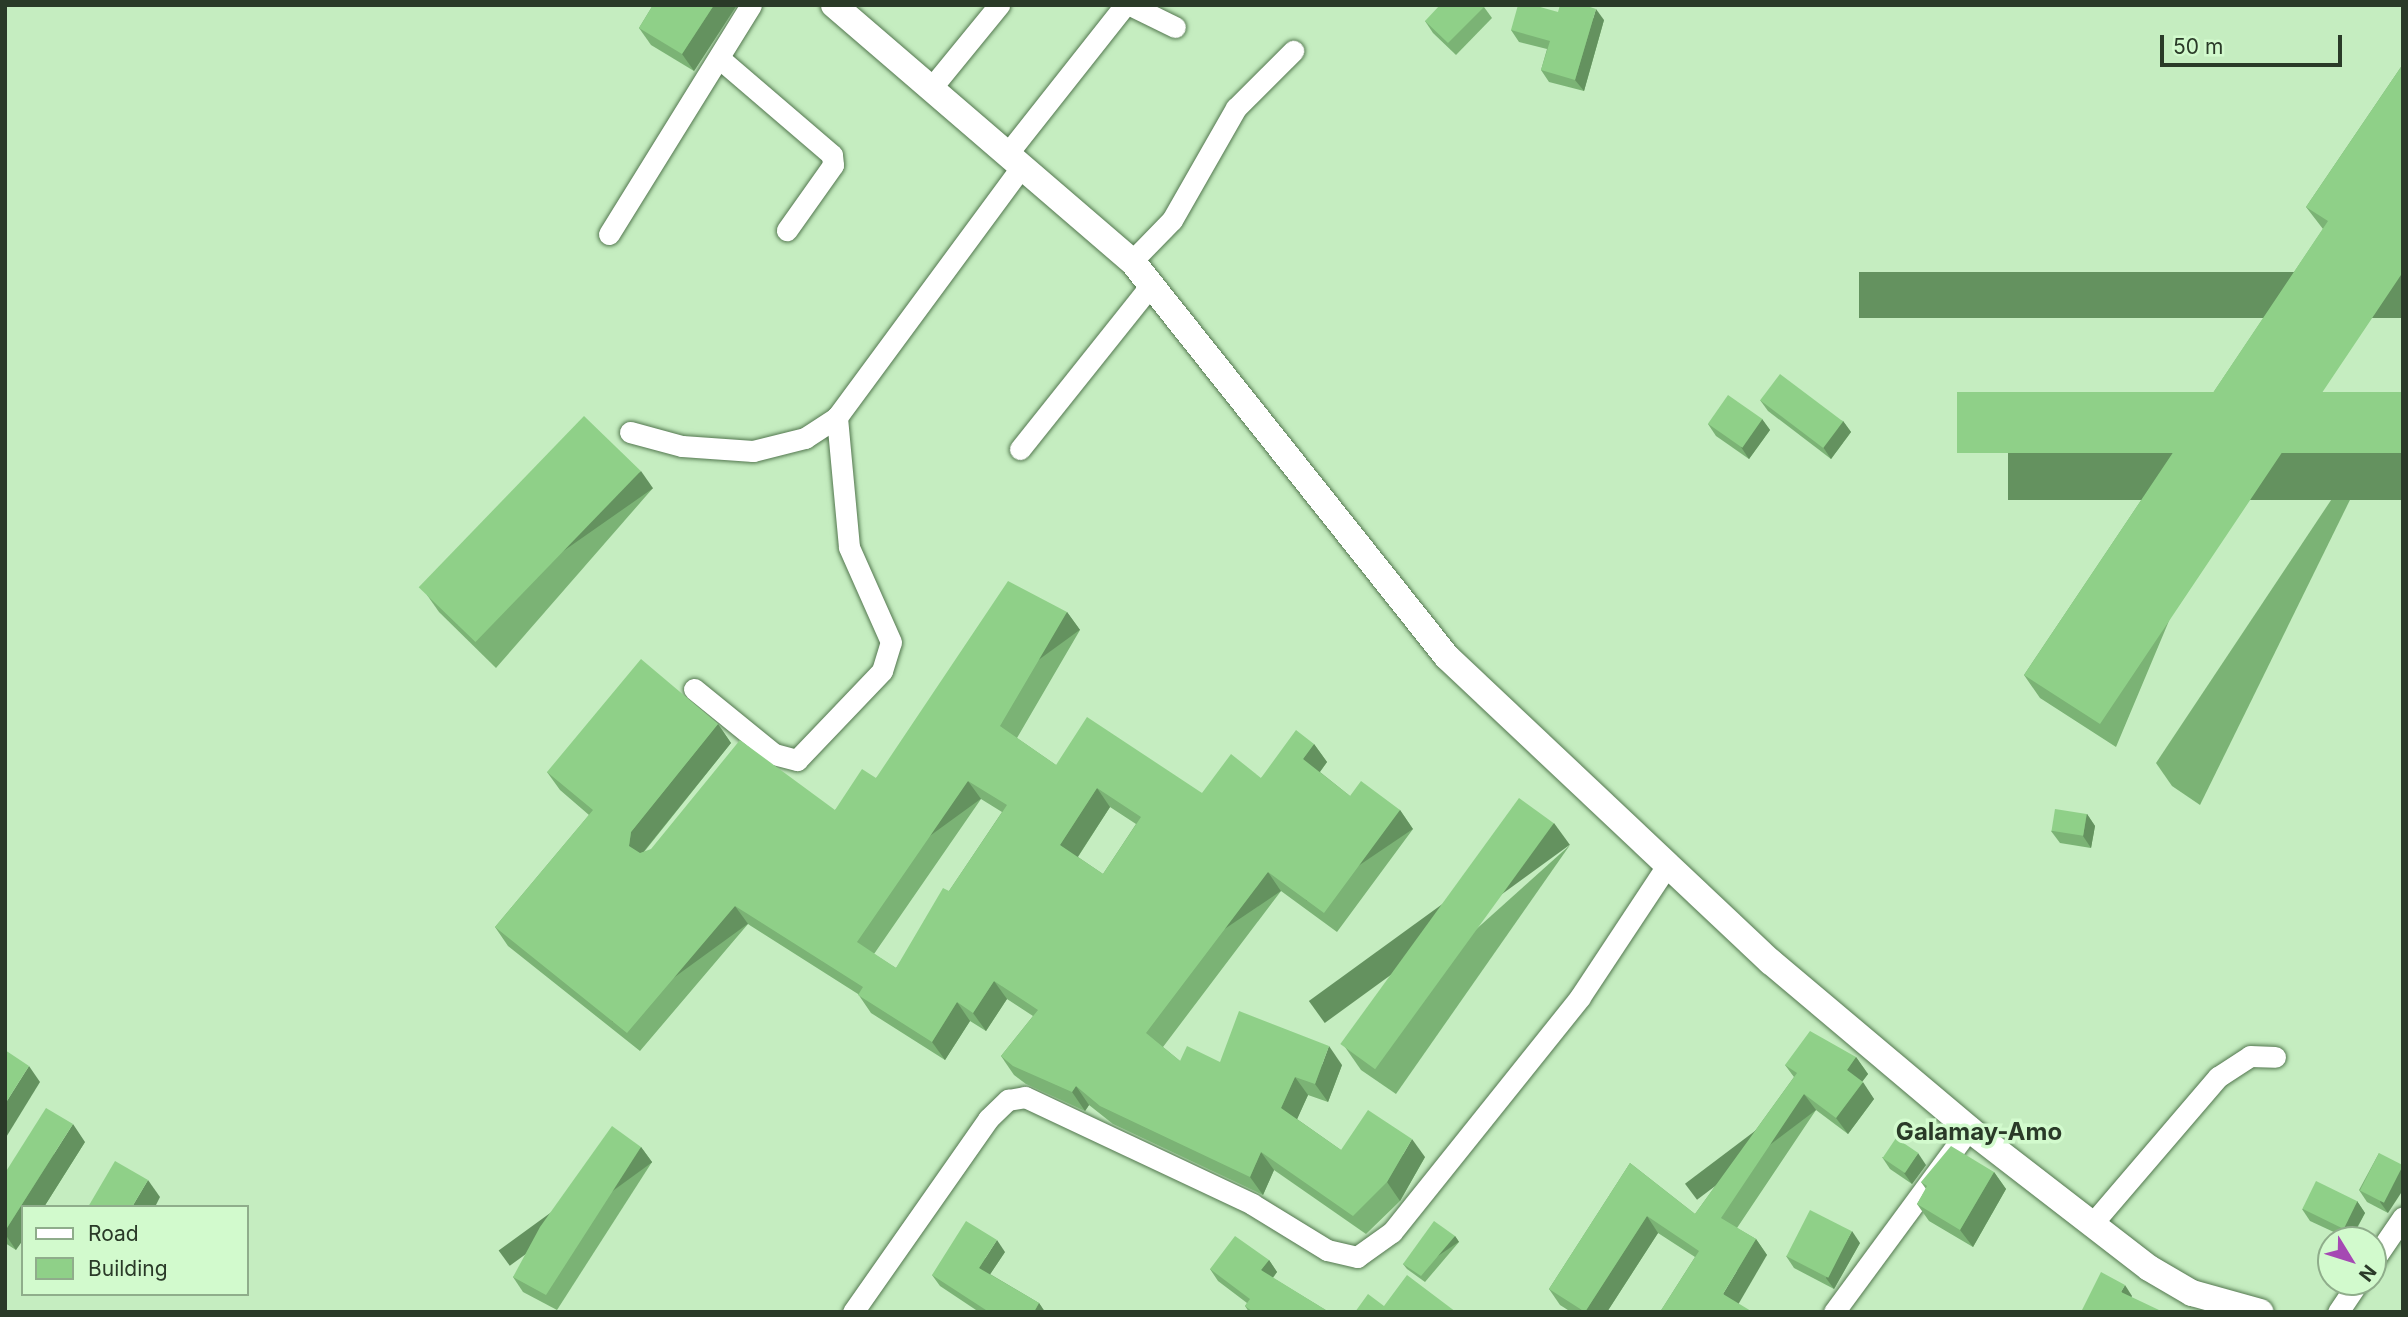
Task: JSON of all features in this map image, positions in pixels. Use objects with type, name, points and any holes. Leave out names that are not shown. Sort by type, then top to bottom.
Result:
[{"type":"street","points":[[609,234],[751,5]]},
{"type":"street","points":[[834,5],[1132,261],[1447,657],[1668,864],[1969,1129],[2092,1224],[2192,1293],[2260,1312]]},
{"type":"street","points":[[932,87],[999,5]]},
{"type":"street","points":[[630,432],[682,446],[753,451],[805,438],[837,417],[1015,160],[1127,5],[1175,27]]},
{"type":"street","points":[[1132,261],[1172,220],[1236,108],[1293,51]]},
{"type":"street","points":[[719,58],[832,155],[834,165],[787,230]]},
{"type":"street","points":[[1020,449],[1151,285]]},
{"type":"street","points":[[694,689],[774,754],[797,760],[891,654],[880,609],[849,547],[837,417]]},
{"type":"street","points":[[737,758],[753,737]]},
{"type":"street","points":[[853,1312],[988,1119],[1008,1100],[1025,1097],[1252,1204],[1327,1250],[1357,1257],[1392,1232],[1580,997],[1668,864]]},
{"type":"street","points":[[2092,1224],[2218,1077],[2250,1056],[2275,1057]]},
{"type":"street","points":[[1834,1312],[1969,1129]]},
{"type":"street","points":[[2387,1240],[2403,1217]]},
{"type":"street","points":[[2338,1312],[2349,1296]]},
{"type":"building","points":[[653,5],[714,5],[682,54],[639,28]]},
{"type":"building","points":[[1440,5],[1484,7],[1448,43],[1425,21]]},
{"type":"building","points":[[1518,5],[1533,5],[1558,12],[1560,5],[1584,5],[1596,9],[1575,80],[1541,70],[1550,41],[1511,30]]},
{"type":"building","points":[[2403,64],[2403,272],[2100,724],[2024,675],[2328,221],[2306,207]]},
{"type":"building","points":[[1780,374],[1843,422],[1823,448],[1760,400]]},
{"type":"building","points":[[1957,392],[2403,392],[2403,453],[1957,453]]},
{"type":"building","points":[[1728,395],[1762,419],[1742,448],[1708,424]]},
{"type":"building","points":[[584,416],[641,471],[475,642],[419,587]]},
{"type":"building","points":[[1008,581],[1067,612],[1000,726],[1056,765],[1087,717],[1202,793],[1231,754],[1261,778],[1296,730],[1314,744],[1303,759],[1350,796],[1361,781],[1400,810],[1324,913],[1268,872],[1146,1033],[1180,1061],[1187,1046],[1220,1062],[1239,1011],[1329,1046],[1315,1084],[1295,1077],[1281,1108],[1341,1150],[1368,1110],[1412,1139],[1387,1182],[1353,1216],[1261,1152],[1250,1177],[1100,1106],[1076,1086],[1072,1092],[1013,1066],[1001,1056],[1038,1010],[994,981],[973,1013],[957,1002],[932,1042],[858,995],[863,987],[735,906],[627,1033],[495,927],[593,810],[547,772],[641,659],[718,724],[631,832],[629,846],[640,853],[651,849],[740,740],[835,810],[862,769],[876,778]],"holes":[[[968,781],[1007,805],[949,891],[943,888],[896,968],[857,942]],[[1097,788],[1141,817],[1103,874],[1060,845]]]},
{"type":"building","points":[[1519,798],[1554,823],[1375,1069],[1340,1044]]},
{"type":"building","points":[[2055,809],[2087,814],[2083,836],[2052,831]]},
{"type":"building","points":[[1810,1031],[1856,1057],[1847,1070],[1863,1082],[1836,1118],[1804,1094],[1721,1218],[1756,1239],[1723,1294],[1750,1312],[1660,1312],[1699,1251],[1647,1216],[1585,1312],[1549,1289],[1630,1163],[1695,1214],[1797,1073],[1785,1065]]},
{"type":"building","points":[[5,1050],[29,1066],[5,1104]]},
{"type":"building","points":[[46,1108],[73,1124],[5,1231],[5,1173]]},
{"type":"building","points":[[612,1126],[641,1147],[546,1295],[513,1277],[540,1227]]},
{"type":"building","points":[[1896,1138],[1918,1153],[1905,1173],[1883,1158]]},
{"type":"building","points":[[1951,1146],[1994,1172],[1960,1230],[1917,1204],[1927,1186],[1921,1182]]},
{"type":"building","points":[[2379,1153],[2403,1165],[2384,1203],[2360,1190]]},
{"type":"building","points":[[115,1161],[148,1180],[133,1205],[89,1205]]},
{"type":"building","points":[[2316,1181],[2357,1201],[2345,1226],[2338,1226],[2302,1209]]},
{"type":"building","points":[[1810,1210],[1852,1231],[1828,1278],[1786,1256]]},
{"type":"building","points":[[966,1221],[997,1240],[979,1268],[1039,1303],[1034,1312],[989,1312],[932,1275]]},
{"type":"building","points":[[1434,1221],[1455,1236],[1421,1276],[1403,1264]]},
{"type":"building","points":[[1235,1236],[1269,1260],[1261,1270],[1329,1312],[1253,1312],[1245,1306],[1250,1299],[1210,1269]]},
{"type":"building","points":[[2101,1272],[2125,1285],[2121,1292],[2159,1310],[2158,1312],[2081,1312]]},
{"type":"building","points":[[1407,1275],[1456,1312],[1355,1312],[1368,1294],[1384,1306]]},
{"type":"district","name":"Galamay-Amo","points":[[1979,1132]]}]
